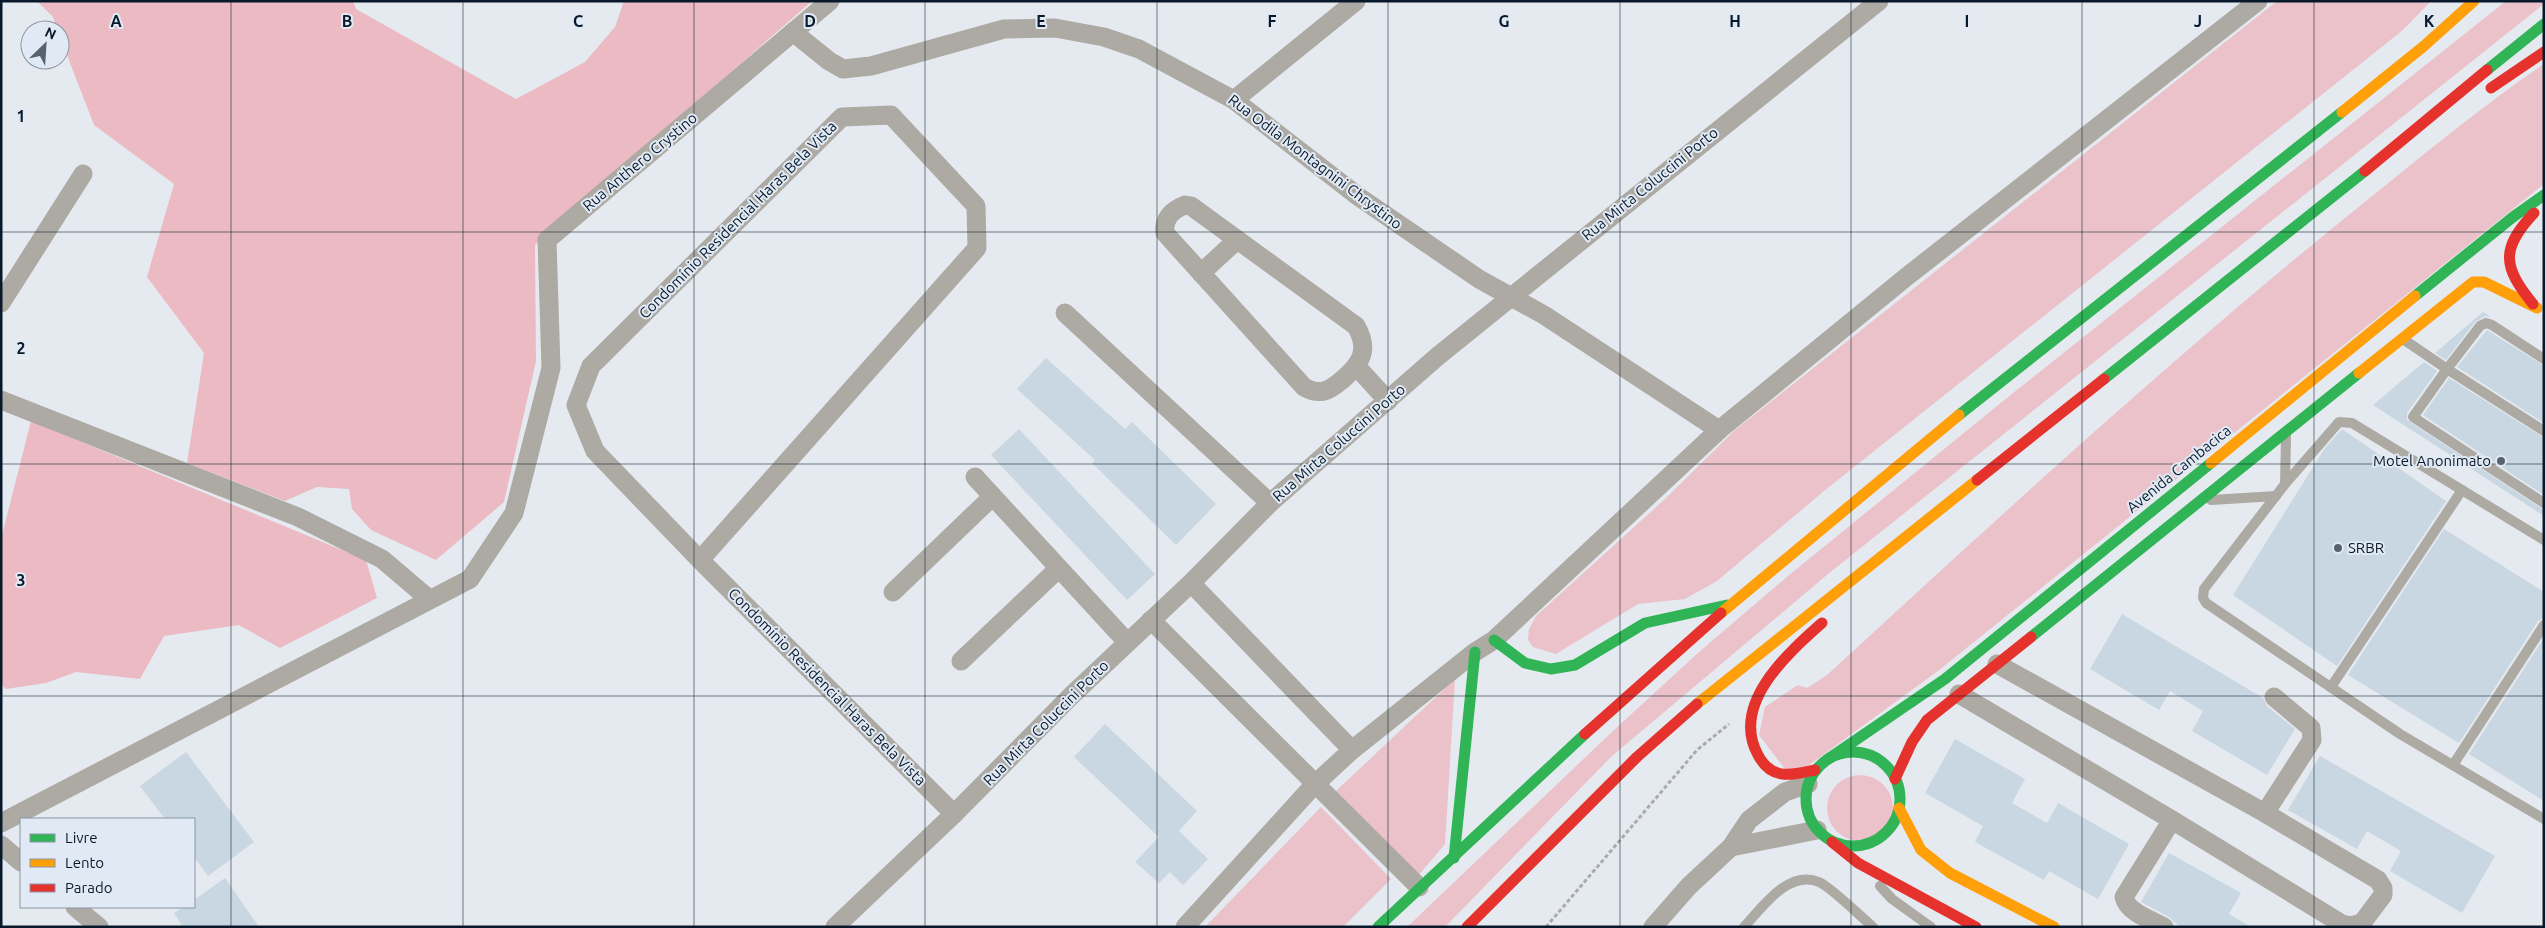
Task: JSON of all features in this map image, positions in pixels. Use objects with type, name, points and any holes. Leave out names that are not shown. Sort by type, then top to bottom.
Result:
[{"type":"main road","points":[[1378,927],[1621,700],[1730,604],[1951,422],[2424,46],[2474,1]]},
{"type":"main road","points":[[1467,927],[1637,757],[1711,692],[2324,204],[2544,24]]},
{"type":"main road","points":[[2485,92],[2544,52]]},
{"type":"main road","points":[[2324,204],[2445,120]]},
{"type":"main road","name":"Avenida Cambacica","points":[[1895,779],[1903,768],[1907,752],[1915,737],[1927,720],[2286,429],[2513,217],[2544,195]]},
{"type":"main road","points":[[2541,310],[2514,281],[2510,267],[2509,249],[2514,234],[2544,204]]},
{"type":"main road","name":"Avenida Cambacica","points":[[1828,759],[1945,679],[2392,331],[2473,282],[2484,282],[2541,310]]},
{"type":"main road","points":[[1879,574],[2095,386]]},
{"type":"main road","points":[[1494,640],[1525,663],[1551,670],[1575,665],[1645,623],[1730,604]]},
{"type":"main road","points":[[1812,777],[1784,776],[1761,762],[1751,742],[1750,722],[1754,702],[1771,678],[1805,638],[1834,613]]},
{"type":"main road","points":[[1454,858],[1475,652]]},
{"type":"main road","points":[[1823,835],[1843,846],[1858,846],[1873,842],[1885,834],[1894,822],[1899,808],[1900,793],[1895,779],[1886,766],[1874,758],[1859,752],[1843,753],[1828,759],[1812,777],[1808,816],[1823,835],[1858,863],[1976,927]]},
{"type":"main road","points":[[1899,808],[1921,850],[1950,873],[2054,927]]},
{"type":"street","name":"Rua Anthero Crystino","points":[[430,599],[470,579],[514,513],[551,368],[547,240],[830,1]]},
{"type":"street","points":[[1234,100],[1356,1]]},
{"type":"street","name":"Rua Mirta Coluccini Porto","points":[[835,927],[954,814],[1072,695],[1191,583],[1270,502],[1512,296],[1879,1]]},
{"type":"street","points":[[1185,927],[1314,785],[1352,750],[1475,652],[1494,640],[1719,430],[1905,278],[2258,1]]},
{"type":"street","name":"Rua Odila Montagnini Chrystino","points":[[793,32],[828,61],[843,68],[856,69],[1004,29],[1055,28],[1104,37],[1139,49],[1234,100],[1359,198],[1479,279],[1544,315],[1719,430]]},
{"type":"street","name":"Condomínio Residencial Haras Bela Vista","points":[[700,560],[977,248],[976,206],[891,115],[842,117],[591,366],[576,405],[595,451],[700,560],[954,814]]},
{"type":"street","points":[[1,303],[83,174]]},
{"type":"street","points":[[1185,205],[1192,206],[1237,240],[1356,326],[1362,336],[1363,346],[1358,367],[1330,391],[1312,392],[1304,388],[1165,233],[1164,225],[1168,217],[1178,208],[1185,205]]},
{"type":"street","points":[[1201,273],[1237,240]]},
{"type":"street","points":[[1065,313],[1270,502]]},
{"type":"street","points":[[1358,367],[1388,401]]},
{"type":"street","points":[[1,400],[298,517],[382,559],[430,599],[1,823]]},
{"type":"street","points":[[975,477],[1058,569],[1128,642]]},
{"type":"street","points":[[893,592],[992,497]]},
{"type":"street","points":[[961,661],[1058,569]]},
{"type":"street","points":[[1191,583],[1352,750]]},
{"type":"street","points":[[1151,620],[1314,785],[1419,887]]},
{"type":"street","points":[[1959,694],[2172,820],[2342,924],[2350,926],[2362,923],[2383,895],[2383,888],[2378,880],[2265,813],[1997,664]]},
{"type":"street","points":[[2265,813],[2312,740],[2311,728],[2274,698]]},
{"type":"street","points":[[1653,927],[1689,886],[1731,847],[1749,820],[1785,792],[1812,777]]},
{"type":"street","points":[[2164,927],[2131,909],[2125,903],[2124,897],[2172,820]]},
{"type":"street","points":[[1731,847],[1823,835]]},
{"type":"street","points":[[1,845],[20,861]]},
{"type":"street","points":[[76,908],[99,927]]},
{"type":"lane","points":[[2544,360],[2492,325],[2486,323],[2480,326],[2413,418],[2544,502]]},
{"type":"lane","points":[[2392,331],[2447,369],[2544,431]]},
{"type":"lane","points":[[2544,540],[2352,423],[2339,422],[2276,496],[2204,589],[2203,598],[2206,603],[2400,734],[2544,819]]},
{"type":"lane","points":[[2286,429],[2286,484]]},
{"type":"lane","points":[[2331,687],[2462,490]]},
{"type":"lane","points":[[2198,501],[2276,496]]},
{"type":"lane","points":[[2453,765],[2544,625]]},
{"type":"lane","points":[[1858,863],[1892,899],[1931,927]]},
{"type":"lane","points":[[1744,927],[1781,890],[1803,879],[1820,882],[1873,927]]},
{"type":"path","points":[[1546,927],[1697,750],[1754,702]]},
{"type":"shaded area","points":[[37,1],[353,1],[356,9],[516,99],[585,62],[615,27],[624,1],[812,1],[535,245],[536,361],[504,502],[436,560],[371,530],[352,509],[349,489],[317,487],[285,501],[187,463],[204,353],[147,277],[174,184],[94,125],[70,63],[70,20],[54,20]]},
{"type":"shaded area","points":[[2277,1],[2431,1],[2403,30],[1824,491],[1717,581],[1685,599],[1638,604],[1556,654],[1533,647],[1528,640],[1529,629],[1536,616],[1665,499],[1735,430]]},
{"type":"shaded area","points":[[2506,1],[2544,1],[2544,4],[1828,574],[1612,756],[1445,927],[1407,927],[1615,729],[1699,652],[1788,576],[2013,393]]},
{"type":"shaded area","points":[[2544,64],[2544,184],[1938,671],[1805,768],[1785,769],[1759,735],[1765,707],[1798,685],[1807,688],[1827,675],[2083,442],[2212,329],[2443,139]]},
{"type":"shaded area","points":[[31,421],[366,560],[377,598],[280,648],[239,625],[164,636],[140,679],[76,672],[46,683],[6,689],[1,684],[1,539]]},
{"type":"shaded area","points":[[1455,679],[1445,844],[1418,876],[1336,791]]},
{"type":"shaded area","points":[[1860,775],[1873,778],[1883,785],[1890,795],[1893,808],[1890,821],[1883,831],[1873,838],[1860,841],[1847,838],[1837,831],[1830,821],[1827,808],[1830,795],[1837,785],[1847,778]]},
{"type":"shaded area","points":[[1321,807],[1391,879],[1343,927],[1205,927]]},
{"type":"building","points":[[2483,312],[2491,317],[2485,316],[2475,322],[2446,360],[2435,353]]},
{"type":"building","points":[[2487,330],[2544,366],[2544,423],[2457,367]]},
{"type":"building","points":[[1046,358],[1125,429],[1132,422],[1216,504],[1176,545],[1092,463],[1095,460],[1017,389]]},
{"type":"building","points":[[2424,362],[2437,371],[2407,413],[2407,420],[2544,510],[2544,516],[2373,405]]},
{"type":"building","points":[[2449,378],[2544,438],[2544,495],[2423,415]]},
{"type":"building","points":[[1019,429],[1155,574],[1127,600],[991,455]]},
{"type":"building","name":"SRBR","points":[[2342,429],[2446,501],[2337,666],[2233,595],[2325,448]]},
{"type":"building","points":[[2444,529],[2544,592],[2544,618],[2538,621],[2459,743],[2348,675]]},
{"type":"building","points":[[2122,614],[2263,698],[2267,706],[2295,729],[2267,775],[2192,731],[2203,711],[2170,691],[2159,710],[2090,669]]},
{"type":"building","points":[[2544,638],[2544,801],[2469,754]]},
{"type":"building","points":[[1105,724],[1197,811],[1179,831],[1208,859],[1183,885],[1170,872],[1159,883],[1135,862],[1159,837],[1074,757]]},
{"type":"building","points":[[1955,739],[2025,779],[2012,803],[2047,823],[2058,803],[2129,844],[2098,899],[2049,871],[2044,880],[1975,842],[1983,826],[1925,793]]},
{"type":"building","points":[[186,752],[254,842],[208,876],[195,858],[195,818],[164,818],[140,786]]},
{"type":"building","points":[[2320,756],[2495,856],[2462,913],[2390,871],[2401,851],[2367,831],[2357,849],[2288,810]]},
{"type":"building","points":[[2169,853],[2241,893],[2229,914],[2251,927],[2180,927],[2169,917],[2141,902]]},
{"type":"building","points":[[225,878],[259,927],[183,927],[174,913],[182,908],[195,908],[195,899]]},
{"type":"traffic: fast","points":[[2487,70],[2544,24]]},
{"type":"traffic: fast","points":[[1959,415],[2342,112]]},
{"type":"traffic: fast","points":[[2104,379],[2365,171]]},
{"type":"traffic: fast","points":[[2415,296],[2513,217],[2544,195]]},
{"type":"traffic: fast","points":[[2031,637],[2359,373]]},
{"type":"traffic: fast","points":[[1828,759],[1945,679],[2211,463]]},
{"type":"traffic: fast","points":[[1494,640],[1525,663],[1551,669],[1575,665],[1645,623],[1727,605]]},
{"type":"traffic: fast","points":[[1454,858],[1475,652]]},
{"type":"traffic: fast","points":[[1378,927],[1585,734]]},
{"type":"traffic: fast","points":[[1853,752],[1871,756],[1886,766],[1896,781],[1900,799],[1896,817],[1886,832],[1871,842],[1853,846],[1835,842],[1820,832],[1810,817],[1806,799],[1810,781],[1820,766],[1835,756],[1853,752]]},
{"type":"traffic: slow","points":[[2342,112],[2424,46],[2474,1]]},
{"type":"traffic: slow","points":[[2359,373],[2473,282],[2484,282],[2537,308]]},
{"type":"traffic: slow","points":[[2211,463],[2415,296]]},
{"type":"traffic: slow","points":[[1721,613],[1959,415]]},
{"type":"traffic: slow","points":[[1697,704],[1977,480]]},
{"type":"traffic: slow","points":[[1899,808],[1921,850],[1950,873],[2054,927]]},
{"type":"traffic: jam","points":[[2491,88],[2544,52]]},
{"type":"traffic: jam","points":[[2365,171],[2487,70]]},
{"type":"traffic: jam","points":[[2533,304],[2516,279],[2511,268],[2510,258],[2515,237],[2534,213]]},
{"type":"traffic: jam","points":[[1977,480],[2104,379]]},
{"type":"traffic: jam","points":[[1585,734],[1721,613]]},
{"type":"traffic: jam","points":[[1815,770],[1783,774],[1769,769],[1758,755],[1751,736],[1751,717],[1757,699],[1779,665],[1822,623]]},
{"type":"traffic: jam","points":[[1895,779],[1912,742],[1927,720],[2031,637]]},
{"type":"traffic: jam","points":[[1467,927],[1637,757],[1697,704]]},
{"type":"traffic: jam","points":[[1832,842],[1858,863],[1976,927]]},
{"type":"place","name":"Motel Anonimato","points":[[2501,461]]},
{"type":"place","name":"SRBR","points":[[2338,548]]}]
